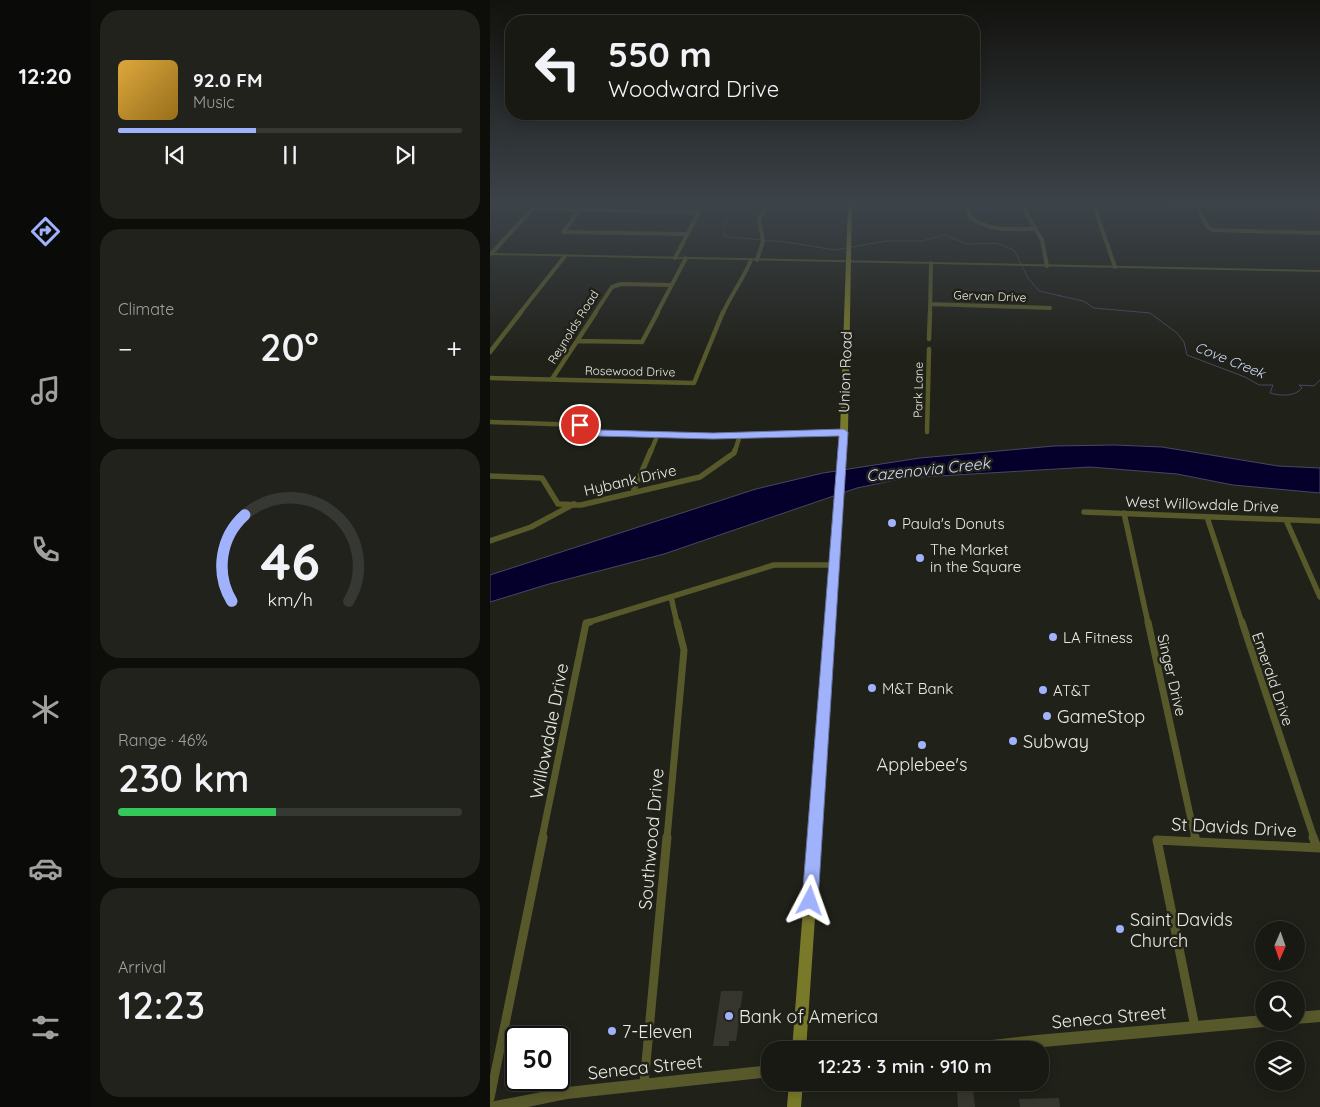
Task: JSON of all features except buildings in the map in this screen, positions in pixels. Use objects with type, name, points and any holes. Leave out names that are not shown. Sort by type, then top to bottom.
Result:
[{"type":"main road","name":"Union Road","points":[[799,1041],[844,432],[848,255]]},
{"type":"main road","points":[[794,1107],[795,1091]]},
{"type":"street","points":[[515,255],[1320,271]]},
{"type":"street","points":[[757,260],[759,255]]},
{"type":"street","points":[[1045,255],[1048,266]]},
{"type":"street","points":[[1111,255],[1115,267]]},
{"type":"street","points":[[490,352],[565,256]]},
{"type":"street","points":[[577,341],[642,342],[686,258]]},
{"type":"street","name":"Rosewood Drive","points":[[490,378],[694,383],[731,293],[743,279],[751,260]]},
{"type":"street","points":[[929,339],[931,264]]},
{"type":"street","name":"Reynolds Road","points":[[552,379],[612,287],[620,284],[672,285]]},
{"type":"street","name":"Gervan Drive","points":[[930,304],[1050,308]]},
{"type":"street","name":"Park Lane","points":[[927,432],[929,349]]},
{"type":"street","points":[[490,422],[580,425],[598,433],[740,435],[844,432]]},
{"type":"street","points":[[633,492],[658,434]]},
{"type":"street","name":"Hybank Drive","points":[[490,476],[542,478],[558,504],[581,505],[700,477],[734,453],[740,435]]},
{"type":"street","points":[[490,541],[532,527],[574,504]]},
{"type":"street","name":"West Willowdale Drive","points":[[1084,512],[1320,521]]},
{"type":"street","name":"Singer Drive","points":[[1124,513],[1196,842]]},
{"type":"street","name":"Emerald Drive","points":[[1207,517],[1318,848]]},
{"type":"street","points":[[1286,520],[1320,597]]},
{"type":"street","name":"Willowdale Drive","points":[[490,1098],[586,623],[774,565],[835,565]]},
{"type":"street","name":"Southwood Drive","points":[[644,1084],[684,650],[671,597]]},
{"type":"street","name":"St Davids Drive","points":[[1196,1027],[1157,840],[1318,848]]},
{"type":"street","points":[[1305,1017],[1320,1016]]},
{"type":"street","name":"Seneca Street","points":[[1036,1041],[1255,1022]]},
{"type":"street","name":"Seneca Street","points":[[495,1107],[567,1093],[761,1072]]},
{"type":"water","name":"Cazenovia Creek","points":[[1115,445],[1162,447],[1278,466],[1320,468],[1320,493],[1233,485],[1177,474],[1090,467],[905,478],[857,488],[664,554],[549,584],[490,602],[490,575],[756,489],[823,473],[920,458],[1054,446]]},
{"type":"waterway","name":"Cove Creek","points":[[1016,255],[1028,278],[1039,291],[1083,301],[1094,308],[1150,313],[1177,333],[1184,342],[1187,355],[1245,377],[1259,385],[1273,385],[1270,393],[1283,395],[1295,393],[1302,388],[1299,385],[1314,386],[1320,380]]},
{"type":"place","name":"Paula's Donuts","points":[[892,523]]},
{"type":"place","name":"The Market in the Square","points":[[920,558]]},
{"type":"place","name":"LA Fitness","points":[[1053,637]]},
{"type":"place","name":"M&T Bank","points":[[872,688]]},
{"type":"place","name":"AT&T","points":[[1043,690]]},
{"type":"place","name":"GameStop","points":[[1047,716]]},
{"type":"place","name":"Subway","points":[[1013,741]]},
{"type":"place","name":"Applebee's","points":[[922,745]]},
{"type":"place","name":"Saint Davids Church","points":[[1120,929]]},
{"type":"place","name":"Bank of America","points":[[729,1016]]},
{"type":"place","name":"7-Eleven","points":[[612,1031]]},
{"type":"route","points":[[580,425],[598,433],[713,436],[844,432],[810,901]]}]
